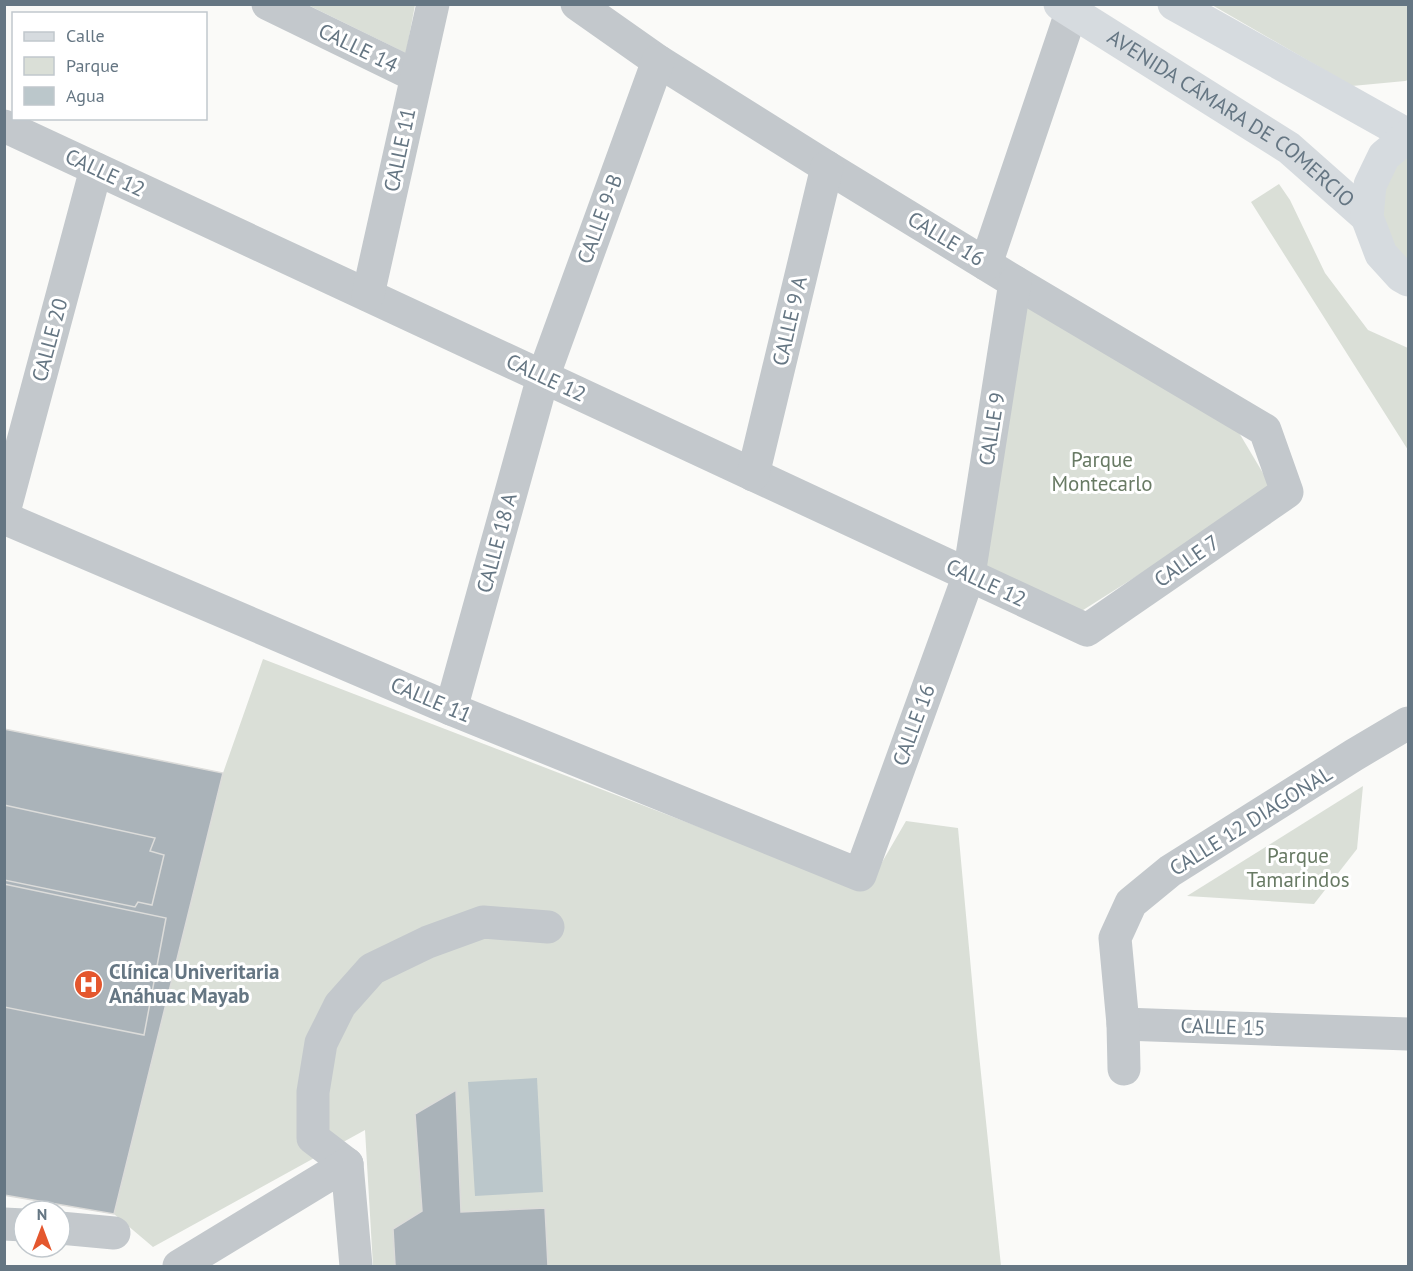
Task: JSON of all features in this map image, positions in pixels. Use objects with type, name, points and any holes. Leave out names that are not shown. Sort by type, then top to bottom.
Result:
[{"type":"main road","points":[[1174,4],[1408,135],[1384,156],[1370,185],[1367,217],[1381,254],[1401,276],[1408,280]]},
{"type":"main road","name":"AVENIDA CÁMARA DE COMERCIO","points":[[1069,7],[1289,148],[1367,217]]},
{"type":"street","name":"CALLE 14","points":[[268,4],[416,76]]},
{"type":"street","name":"CALLE 11","points":[[368,295],[433,4]]},
{"type":"street","name":"CALLE 16","points":[[577,4],[658,61],[827,167],[1265,430],[1287,492]]},
{"type":"street","points":[[987,264],[1069,7]]},
{"type":"street","name":"CALLE 9-B","points":[[543,377],[658,61]]},
{"type":"street","name":"CALLE 12","points":[[4,126],[1086,630]]},
{"type":"street","name":"CALLE 9 A","points":[[753,475],[827,167]]},
{"type":"street","name":"CALLE 20","points":[[4,512],[96,169]]},
{"type":"street","name":"CALLE 9","points":[[969,575],[1016,282]]},
{"type":"street","name":"CALLE 18 A","points":[[451,709],[543,377]]},
{"type":"street","name":"CALLE 7","points":[[1086,630],[1287,492]]},
{"type":"street","name":"CALLE 11","points":[[4,518],[451,709],[860,875]]},
{"type":"street","name":"CALLE 16","points":[[860,875],[969,575]]},
{"type":"street","name":"CALLE 12 DIAGONAL","points":[[1123,1024],[1114,938],[1131,903],[1170,871],[1354,755],[1394,744],[1408,723]]},
{"type":"street","points":[[356,1266],[348,1164],[313,1138],[313,1092],[321,1043],[340,1005],[372,969],[428,942],[483,922],[548,927]]},
{"type":"street","points":[[1123,1024],[1124,1069]]},
{"type":"street","name":"CALLE 15","points":[[1123,1024],[1408,1034]]},
{"type":"street","points":[[179,1266],[348,1164]]},
{"type":"street","points":[[72,1229],[114,1233]]},
{"type":"green space","points":[[308,5],[415,5],[406,53]]},
{"type":"green space","points":[[1212,5],[1408,5],[1408,80],[1352,86]]},
{"type":"green space","points":[[1408,146],[1408,264],[1386,236],[1379,204],[1390,165]]},
{"type":"green space","points":[[1279,184],[1290,200],[1325,273],[1368,330],[1408,348],[1408,450],[1251,202]]},
{"type":"green space","name":"Parque Montecarlo","points":[[1022,303],[1235,426],[1273,490],[1080,612],[979,573]]},
{"type":"green space","points":[[263,659],[824,875],[881,864],[906,821],[958,828],[1001,1266],[373,1266],[365,1130],[153,1247],[114,1214],[223,773]]},
{"type":"green space","name":"Parque Tamarindos","points":[[1363,786],[1357,849],[1314,904],[1187,896]]},
{"type":"water","points":[[537,1078],[543,1192],[475,1196],[468,1082]]},
{"type":"building","name":"Clínica Univeritaria Anáhuac Mayab","points":[[4,729],[223,773],[114,1214],[72,1207],[72,1199],[27,1199],[4,1195]]},
{"type":"building","points":[[4,805],[155,838],[150,851],[164,855],[152,905],[138,902],[135,907],[4,880]]},
{"type":"building","points":[[4,884],[166,918],[144,1035],[4,1007]]},
{"type":"building","points":[[456,1090],[461,1212],[545,1208],[548,1266],[392,1266],[395,1265],[393,1229],[422,1211],[415,1114]]},
{"type":"place","name":"Clínica Univeritaria Anáhuac Mayab","points":[[88,984]]}]
